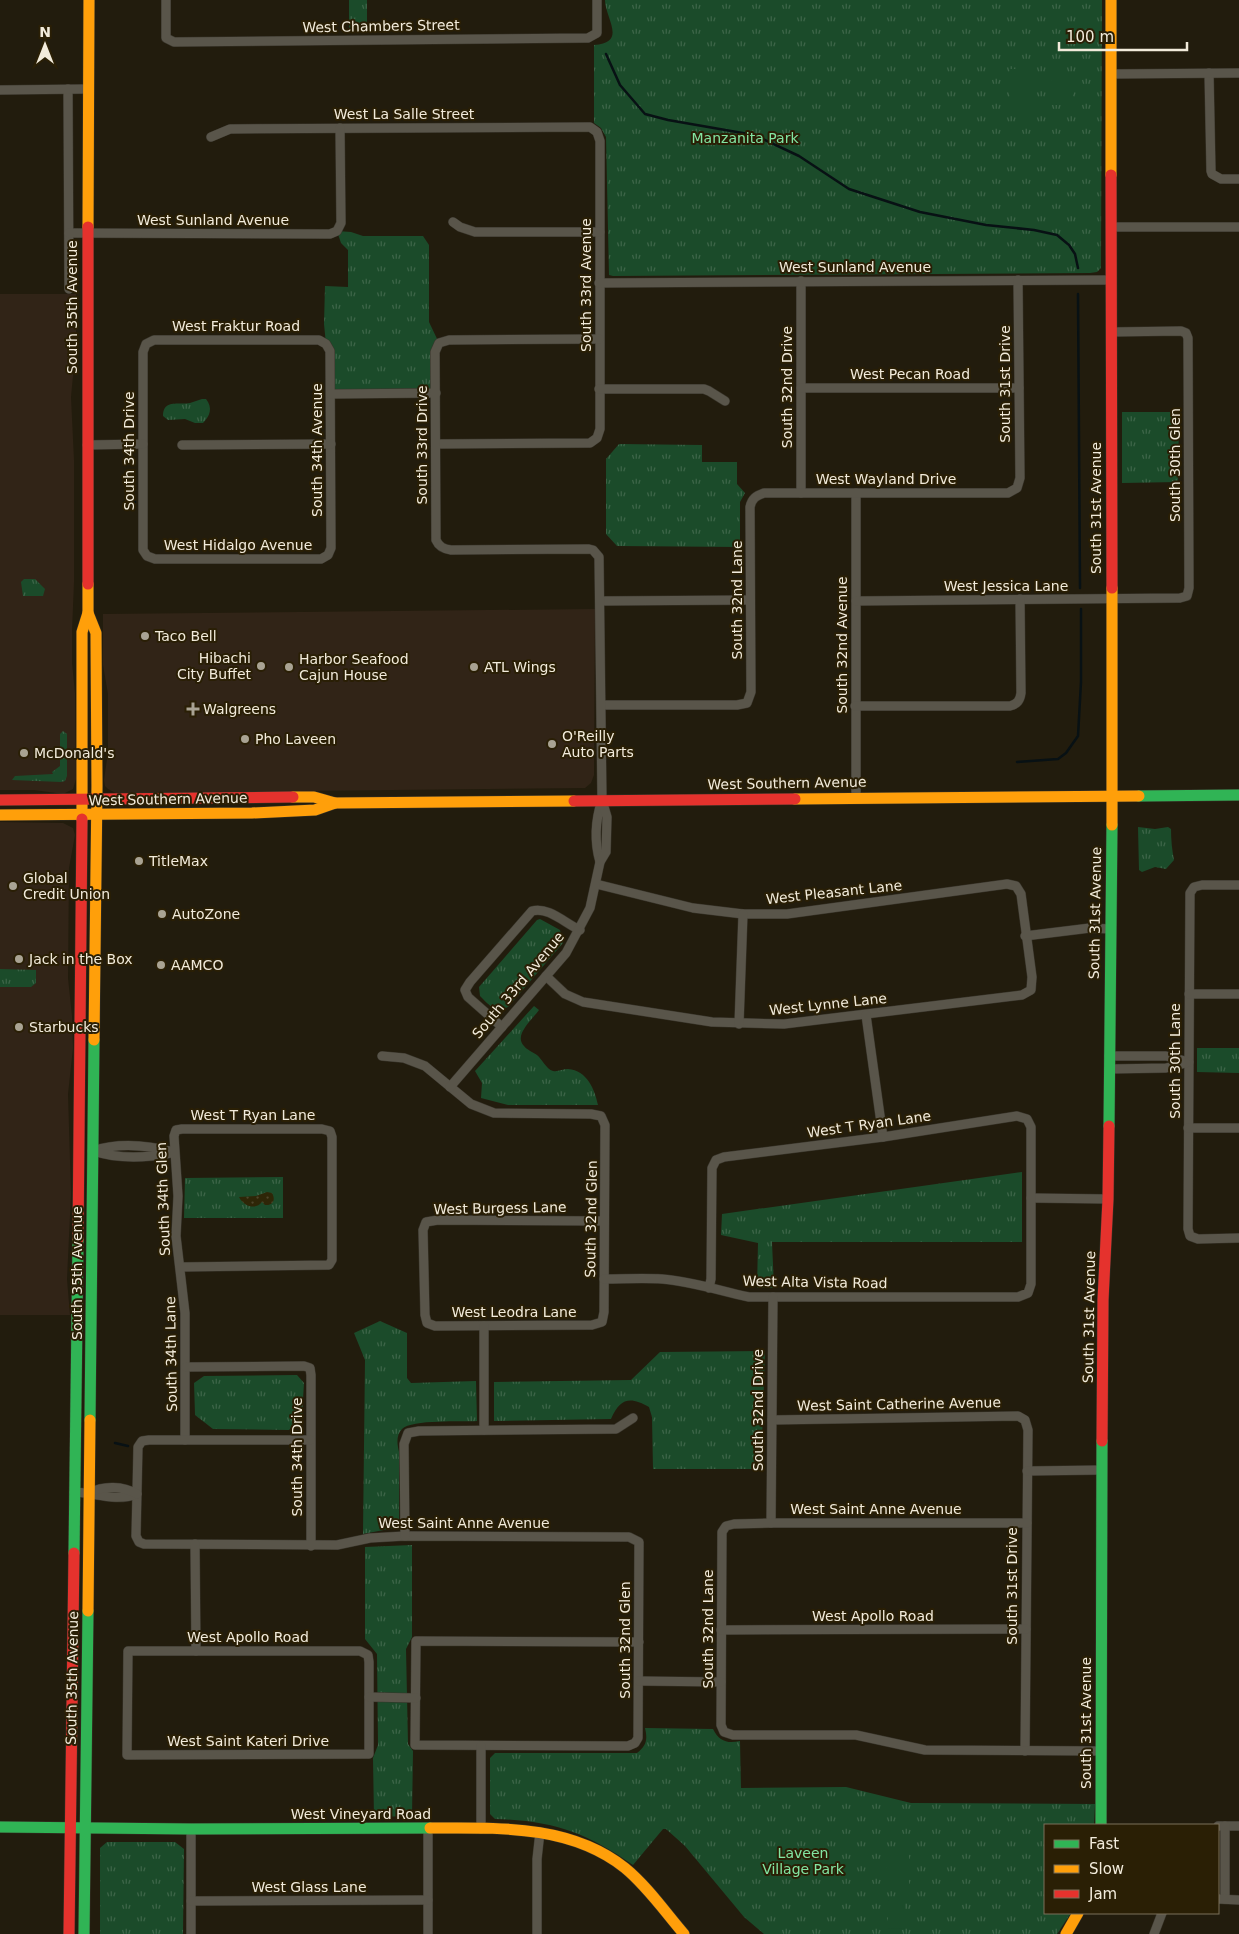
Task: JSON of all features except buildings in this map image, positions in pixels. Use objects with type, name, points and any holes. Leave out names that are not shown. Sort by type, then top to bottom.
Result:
[{"type":"main road","name":"South 35th Avenue","points":[[69,1934],[80,1060],[82,632],[88,613],[87,89],[89,0]]},
{"type":"main road","name":"South 31st Avenue","points":[[1101,1824],[1103,1300],[1108,1199],[1112,795],[1111,0]]},
{"type":"main road","name":"South 35th Avenue","points":[[84,1934],[96,815],[96,633],[88,613]]},
{"type":"main road","name":"West Southern Avenue","points":[[0,800],[314,797],[335,803],[1239,795]]},
{"type":"main road","name":"West Southern Avenue","points":[[0,815],[81,816],[315,810],[335,803]]},
{"type":"main road","points":[[80,1060],[94,1060]]},
{"type":"main road","name":"West Vineyard Road","points":[[0,1826],[190,1829],[481,1828],[518,1829],[540,1832],[563,1837],[593,1848],[624,1868],[640,1882],[684,1934]]},
{"type":"main road","points":[[1066,1934],[1077,1914]]},
{"type":"street","name":"West Chambers Street","points":[[166,0],[166,38],[174,42],[234,42],[588,38],[597,33],[597,0]]},
{"type":"street","points":[[1210,73],[1210,167],[1212,174],[1221,179],[1239,179]]},
{"type":"street","points":[[1111,74],[1239,73]]},
{"type":"street","points":[[68,89],[69,290]]},
{"type":"street","points":[[0,90],[87,89]]},
{"type":"street","name":"West La Salle Street","points":[[211,137],[230,129],[590,127],[597,132]]},
{"type":"street","name":"West Sunland Avenue","points":[[87,233],[330,234],[337,231],[341,223],[340,128]]},
{"type":"street","name":"South 33rd Avenue","points":[[436,444],[590,443],[597,438],[600,429],[600,141],[597,132]]},
{"type":"street","points":[[453,222],[460,227],[474,232],[600,232]]},
{"type":"street","points":[[1111,227],[1239,226]]},
{"type":"street","points":[[69,233],[87,233]]},
{"type":"street","name":"South 31st Drive","points":[[1017,488],[1020,478],[1018,280]]},
{"type":"street","name":"West Sunland Avenue","points":[[599,283],[1110,280]]},
{"type":"street","name":"South 32nd Drive","points":[[801,281],[801,493]]},
{"type":"street","name":"South 30th Glen","points":[[1110,332],[1181,332],[1186,333],[1188,338],[1189,588],[1186,596]]},
{"type":"street","name":"South 33rd Drive","points":[[597,553],[589,549],[451,550],[440,547],[436,540],[435,352],[439,343],[449,340],[599,339]]},
{"type":"street","name":"West Fraktur Road","points":[[146,344],[154,340],[319,340],[326,344]]},
{"type":"street","name":"South 34th Drive","points":[[146,344],[143,352],[143,444],[144,550],[147,556]]},
{"type":"street","name":"South 34th Avenue","points":[[326,344],[330,351],[331,394],[331,548],[328,555]]},
{"type":"street","name":"West Pecan Road","points":[[801,388],[1019,388]]},
{"type":"street","points":[[599,389],[704,389],[725,401]]},
{"type":"street","points":[[331,394],[436,393]]},
{"type":"street","points":[[87,445],[143,444]]},
{"type":"street","points":[[182,445],[331,444]]},
{"type":"street","name":"West Wayland Drive","points":[[754,498],[764,493],[1008,493],[1017,488]]},
{"type":"street","name":"South 32nd Avenue","points":[[856,493],[856,798]]},
{"type":"street","name":"South 32nd Lane","points":[[602,705],[737,705],[748,703],[751,692],[750,507],[754,498]]},
{"type":"street","name":"South 33rd Avenue","points":[[450,1087],[566,953],[580,930],[590,908],[600,862],[596,849],[596,817],[602,800],[600,562],[597,553]]},
{"type":"street","name":"West Hidalgo Avenue","points":[[147,556],[155,559],[321,559],[328,555]]},
{"type":"street","name":"West Jessica Lane","points":[[856,600],[1180,598],[1186,596]]},
{"type":"street","points":[[856,706],[1010,706],[1019,701],[1021,693],[1020,599]]},
{"type":"street","points":[[600,601],[750,600]]},
{"type":"street","name":"West Pleasant Lane","points":[[596,884],[693,908],[743,914],[787,914],[1007,884],[1016,886],[1020,894],[1025,936]]},
{"type":"street","name":"South 30th Lane","points":[[1239,884],[1202,885],[1194,887],[1190,893],[1188,1128],[1188,1229],[1190,1236],[1198,1239],[1239,1238]]},
{"type":"street","points":[[502,1026],[468,997],[465,990],[470,982],[520,927],[529,914],[537,909],[547,912],[580,930]]},
{"type":"street","points":[[739,1024],[743,914]]},
{"type":"street","points":[[1025,936],[1090,928],[1110,929]]},
{"type":"street","name":"West Lynne Lane","points":[[546,976],[565,994],[583,1002],[712,1022],[784,1024],[1022,995],[1031,990],[1032,977],[1025,936]]},
{"type":"street","points":[[1189,994],[1239,994]]},
{"type":"street","points":[[866,1015],[883,1137]]},
{"type":"street","points":[[382,1056],[404,1058],[425,1066],[450,1087]]},
{"type":"street","points":[[1151,1056],[1151,1068]]},
{"type":"street","points":[[1108,1062],[1151,1056],[1166,1056],[1189,1062]]},
{"type":"street","points":[[1108,1062],[1151,1068],[1166,1068],[1189,1062]]},
{"type":"street","name":"South 32nd Glen","points":[[450,1087],[471,1104],[494,1113],[591,1114],[601,1116],[606,1125],[604,1312],[602,1322]]},
{"type":"street","name":"West T Ryan Lane","points":[[709,1288],[711,1280],[712,1168],[716,1160],[724,1157],[883,1137],[1017,1116],[1027,1118],[1032,1127],[1031,1198]]},
{"type":"street","points":[[1188,1128],[1239,1128]]},
{"type":"street","name":"West T Ryan Lane","points":[[176,1130],[312,1129],[330,1131],[332,1137],[332,1260],[329,1265],[180,1267]]},
{"type":"street","name":"South 34th Glen","points":[[176,1130],[174,1136],[178,1196],[176,1236],[180,1267]]},
{"type":"street","points":[[92,1151],[108,1146],[153,1146],[174,1152]]},
{"type":"street","points":[[129,1146],[129,1156]]},
{"type":"street","points":[[92,1151],[107,1156],[153,1156],[174,1152]]},
{"type":"street","points":[[1031,1198],[1108,1199]]},
{"type":"street","name":"West Alta Vista Road","points":[[604,1279],[661,1279],[749,1298],[1018,1297],[1028,1294],[1030,1284],[1031,1198]]},
{"type":"street","name":"West Burgess Lane","points":[[427,1323],[425,1315],[423,1230],[426,1222],[438,1220],[604,1221]]},
{"type":"street","name":"South 34th Lane","points":[[180,1267],[185,1305],[185,1440]]},
{"type":"street","name":"South 32nd Drive","points":[[771,1523],[773,1298]]},
{"type":"street","name":"West Leodra Lane","points":[[427,1323],[435,1326],[484,1326],[592,1325],[602,1322]]},
{"type":"street","points":[[484,1326],[484,1430]]},
{"type":"street","name":"South 34th Drive","points":[[186,1367],[304,1366],[310,1368],[311,1546]]},
{"type":"street","name":"West Saint Catherine Avenue","points":[[772,1420],[1018,1416],[1025,1420]]},
{"type":"street","points":[[405,1536],[404,1444],[408,1433],[419,1431],[616,1429],[633,1418]]},
{"type":"street","name":"South 31st Drive","points":[[1025,1420],[1028,1430],[1025,1751]]},
{"type":"street","points":[[74,1492],[89,1492],[98,1488],[127,1488],[137,1494],[138,1447],[142,1441],[310,1440]]},
{"type":"street","points":[[1027,1471],[1102,1470]]},
{"type":"street","name":"West Saint Anne Avenue","points":[[137,1494],[136,1536],[139,1542],[144,1544],[311,1546],[337,1545],[370,1538],[405,1536],[629,1537],[639,1542]]},
{"type":"street","name":"West Saint Anne Avenue","points":[[726,1526],[771,1523],[1027,1523]]},
{"type":"street","name":"South 32nd Lane","points":[[726,1526],[722,1532],[721,1630],[721,1725],[724,1732],[733,1735],[856,1735],[925,1750],[1025,1751]]},
{"type":"street","name":"South 32nd Glen","points":[[481,1746],[628,1746],[635,1743],[638,1738],[639,1542]]},
{"type":"street","points":[[195,1544],[196,1651]]},
{"type":"street","name":"West Apollo Road","points":[[721,1630],[1026,1629]]},
{"type":"street","points":[[481,1828],[481,1746],[415,1745],[416,1641],[639,1642]]},
{"type":"street","name":"West Apollo Road","points":[[127,1755],[128,1651],[360,1651],[368,1655],[369,1697]]},
{"type":"street","points":[[638,1681],[721,1682]]},
{"type":"street","points":[[369,1697],[416,1698]]},
{"type":"street","name":"West Saint Kateri Drive","points":[[127,1755],[369,1754],[369,1697]]},
{"type":"street","points":[[1025,1751],[1100,1751]]},
{"type":"street","points":[[1239,1826],[1221,1826],[1222,1899],[1239,1900]]},
{"type":"street","points":[[190,1829],[191,1934]]},
{"type":"street","points":[[428,1829],[428,1934]]},
{"type":"street","points":[[537,1934],[537,1859],[540,1832]]},
{"type":"street","name":"West Glass Lane","points":[[191,1901],[428,1900]]},
{"type":"street","points":[[1154,1934],[1162,1914]]},
{"type":"shaded area","points":[[0,294],[76,294],[76,344],[71,397],[74,460],[72,663],[75,693],[76,779],[73,789],[63,794],[34,790],[0,790]]},
{"type":"shaded area","points":[[595,609],[594,775],[591,783],[585,788],[116,793],[105,786],[104,780],[108,752],[108,694],[103,665],[103,614]]},
{"type":"shaded area","points":[[0,822],[63,823],[73,828],[75,835],[69,868],[68,978],[73,1048],[68,1094],[71,1194],[67,1279],[70,1315],[0,1315]]},
{"type":"green space","points":[[349,0],[367,0],[367,30],[349,30]]},
{"type":"green space","name":"Manzanita Park","points":[[605,0],[1102,0],[1101,268],[1097,272],[1090,273],[609,275],[606,137],[601,128],[594,123],[594,45],[610,40],[612,35]]},
{"type":"green space","points":[[1010,69],[1034,69],[1034,109],[1010,109]]},
{"type":"green space","points":[[1052,73],[1072,73],[1072,105],[1052,105]]},
{"type":"green space","points":[[337,231],[351,232],[363,236],[423,236],[429,245],[429,322],[439,343],[436,393],[331,394],[324,324],[325,286],[348,287],[348,250],[341,243]]},
{"type":"green space","points":[[206,399],[210,409],[209,415],[203,423],[195,423],[185,419],[168,420],[163,416],[166,407],[169,405],[190,403]]},
{"type":"green space","points":[[1122,412],[1179,412],[1178,482],[1122,483]]},
{"type":"green space","points":[[619,444],[702,445],[702,462],[737,462],[737,484],[745,493],[740,502],[740,547],[617,546],[606,534],[606,459]]},
{"type":"green space","points":[[24,579],[35,579],[45,589],[43,596],[23,596],[21,582]]},
{"type":"green space","points":[[63,731],[67,734],[67,776],[65,781],[12,780],[15,776],[53,774],[52,772],[60,766],[60,734]]},
{"type":"green space","points":[[1138,827],[1155,829],[1168,827],[1171,829],[1174,860],[1166,869],[1155,867],[1142,872],[1139,870]]},
{"type":"green space","points":[[540,919],[560,930],[563,943],[508,1007],[496,1009],[492,1007],[480,996],[479,987],[537,920]]},
{"type":"green space","points":[[0,969],[36,970],[36,983],[31,987],[0,987]]},
{"type":"green space","points":[[534,1006],[539,1010],[522,1032],[521,1042],[551,1070],[575,1070],[585,1077],[595,1093],[598,1105],[508,1105],[481,1098],[482,1083],[475,1071]]},
{"type":"green space","points":[[1197,1048],[1239,1048],[1239,1073],[1197,1072]]},
{"type":"green space","points":[[1022,1172],[1022,1242],[772,1242],[774,1288],[757,1288],[758,1243],[721,1235],[722,1214]]},
{"type":"green space","points":[[283,1177],[283,1218],[184,1218],[185,1178]]},
{"type":"green space","points":[[380,1321],[407,1333],[407,1378],[411,1383],[476,1381],[477,1421],[426,1422],[402,1429],[398,1440],[399,1527],[363,1534],[365,1360],[354,1333]]},
{"type":"green space","points":[[765,1351],[761,1469],[653,1469],[652,1417],[649,1407],[631,1400],[622,1403],[611,1419],[494,1421],[494,1382],[631,1380],[660,1352]]},
{"type":"green space","points":[[297,1375],[304,1383],[302,1415],[289,1430],[213,1429],[195,1415],[194,1383],[204,1376]]},
{"type":"green space","points":[[412,1545],[412,1637],[406,1649],[408,1744],[413,1751],[412,1816],[374,1817],[373,1758],[378,1745],[377,1654],[365,1639],[365,1547]]},
{"type":"green space","name":"Laveen Village Park","points":[[645,1728],[713,1729],[724,1741],[740,1741],[741,1788],[846,1787],[911,1803],[1095,1804],[1094,1824],[1044,1824],[1044,1914],[1070,1914],[1057,1934],[764,1934],[744,1917],[685,1846],[666,1829],[663,1829],[633,1865],[599,1844],[568,1830],[535,1822],[495,1819],[490,1814],[490,1758],[495,1753],[637,1753],[646,1742]]},
{"type":"green space","points":[[107,1842],[175,1842],[184,1849],[183,1934],[100,1934],[100,1848]]},
{"type":"green space","points":[[887,1851],[909,1851],[909,1886],[887,1886]]},
{"type":"green space","points":[[889,1900],[905,1900],[905,1929],[888,1928]]},
{"type":"sand","points":[[267,1192],[272,1193],[274,1198],[273,1202],[268,1205],[262,1202],[253,1207],[244,1203],[239,1197],[256,1196]]},
{"type":"waterway","points":[[606,54],[620,85],[645,114],[668,120],[754,135],[799,156],[849,189],[920,212],[986,225],[1034,230],[1057,235],[1069,245],[1075,254],[1078,268]]},
{"type":"waterway","points":[[1078,294],[1080,588]]},
{"type":"waterway","points":[[124,502],[135,502]]},
{"type":"waterway","points":[[1017,762],[1058,759],[1066,753],[1078,736],[1081,682],[1081,609]]},
{"type":"waterway","points":[[115,1443],[128,1446]]},
{"type":"traffic: fast","points":[[1139,796],[1239,795]]},
{"type":"traffic: fast","points":[[1109,1126],[1112,825]]},
{"type":"traffic: fast","points":[[90,1420],[94,1040]]},
{"type":"traffic: fast","points":[[74,1553],[78,1239]]},
{"type":"traffic: fast","points":[[1101,1824],[1102,1441]]},
{"type":"traffic: fast","points":[[84,1934],[88,1611]]},
{"type":"traffic: fast","points":[[0,1827],[191,1829],[430,1828]]},
{"type":"traffic: slow","points":[[88,227],[89,0]]},
{"type":"traffic: slow","points":[[1111,0],[1111,175]]},
{"type":"traffic: slow","points":[[82,819],[82,632],[88,613],[88,584]]},
{"type":"traffic: slow","points":[[1112,588],[1112,825]]},
{"type":"traffic: slow","points":[[88,613],[96,633],[97,786],[94,1040]]},
{"type":"traffic: slow","points":[[795,799],[1139,796]]},
{"type":"traffic: slow","points":[[293,797],[314,797],[335,803],[574,801]]},
{"type":"traffic: slow","points":[[0,815],[252,813],[315,810],[335,803]]},
{"type":"traffic: slow","points":[[88,1611],[90,1420]]},
{"type":"traffic: slow","points":[[430,1828],[507,1829],[557,1836],[581,1843],[604,1854],[633,1875],[649,1891],[684,1934]]},
{"type":"traffic: slow","points":[[1066,1934],[1077,1914]]},
{"type":"traffic: jam","points":[[1111,175],[1112,588]]},
{"type":"traffic: jam","points":[[88,227],[88,584]]},
{"type":"traffic: jam","points":[[0,800],[293,797]]},
{"type":"traffic: jam","points":[[574,801],[795,799]]},
{"type":"traffic: jam","points":[[78,1239],[82,819]]},
{"type":"traffic: jam","points":[[1102,1441],[1103,1300],[1108,1199],[1109,1126]]},
{"type":"traffic: jam","points":[[69,1934],[74,1553]]},
{"type":"place","name":"Taco Bell","points":[[145,636]]},
{"type":"place","name":"Hibachi City Buffet","points":[[261,666]]},
{"type":"place","name":"Harbor Seafood Cajun House","points":[[289,667]]},
{"type":"place","name":"ATL Wings","points":[[474,667]]},
{"type":"place","name":"Walgreens","points":[[193,709]]},
{"type":"place","name":"Pho Laveen","points":[[245,739]]},
{"type":"place","name":"O'Reilly Auto Parts","points":[[552,744]]},
{"type":"place","name":"McDonald's","points":[[24,753]]},
{"type":"place","name":"TitleMax","points":[[139,861]]},
{"type":"place","name":"Global Credit Union","points":[[13,886]]},
{"type":"place","name":"AutoZone","points":[[162,914]]},
{"type":"place","name":"Jack in the Box","points":[[19,959]]},
{"type":"place","name":"AAMCO","points":[[161,965]]},
{"type":"place","name":"Starbucks","points":[[19,1027]]}]
